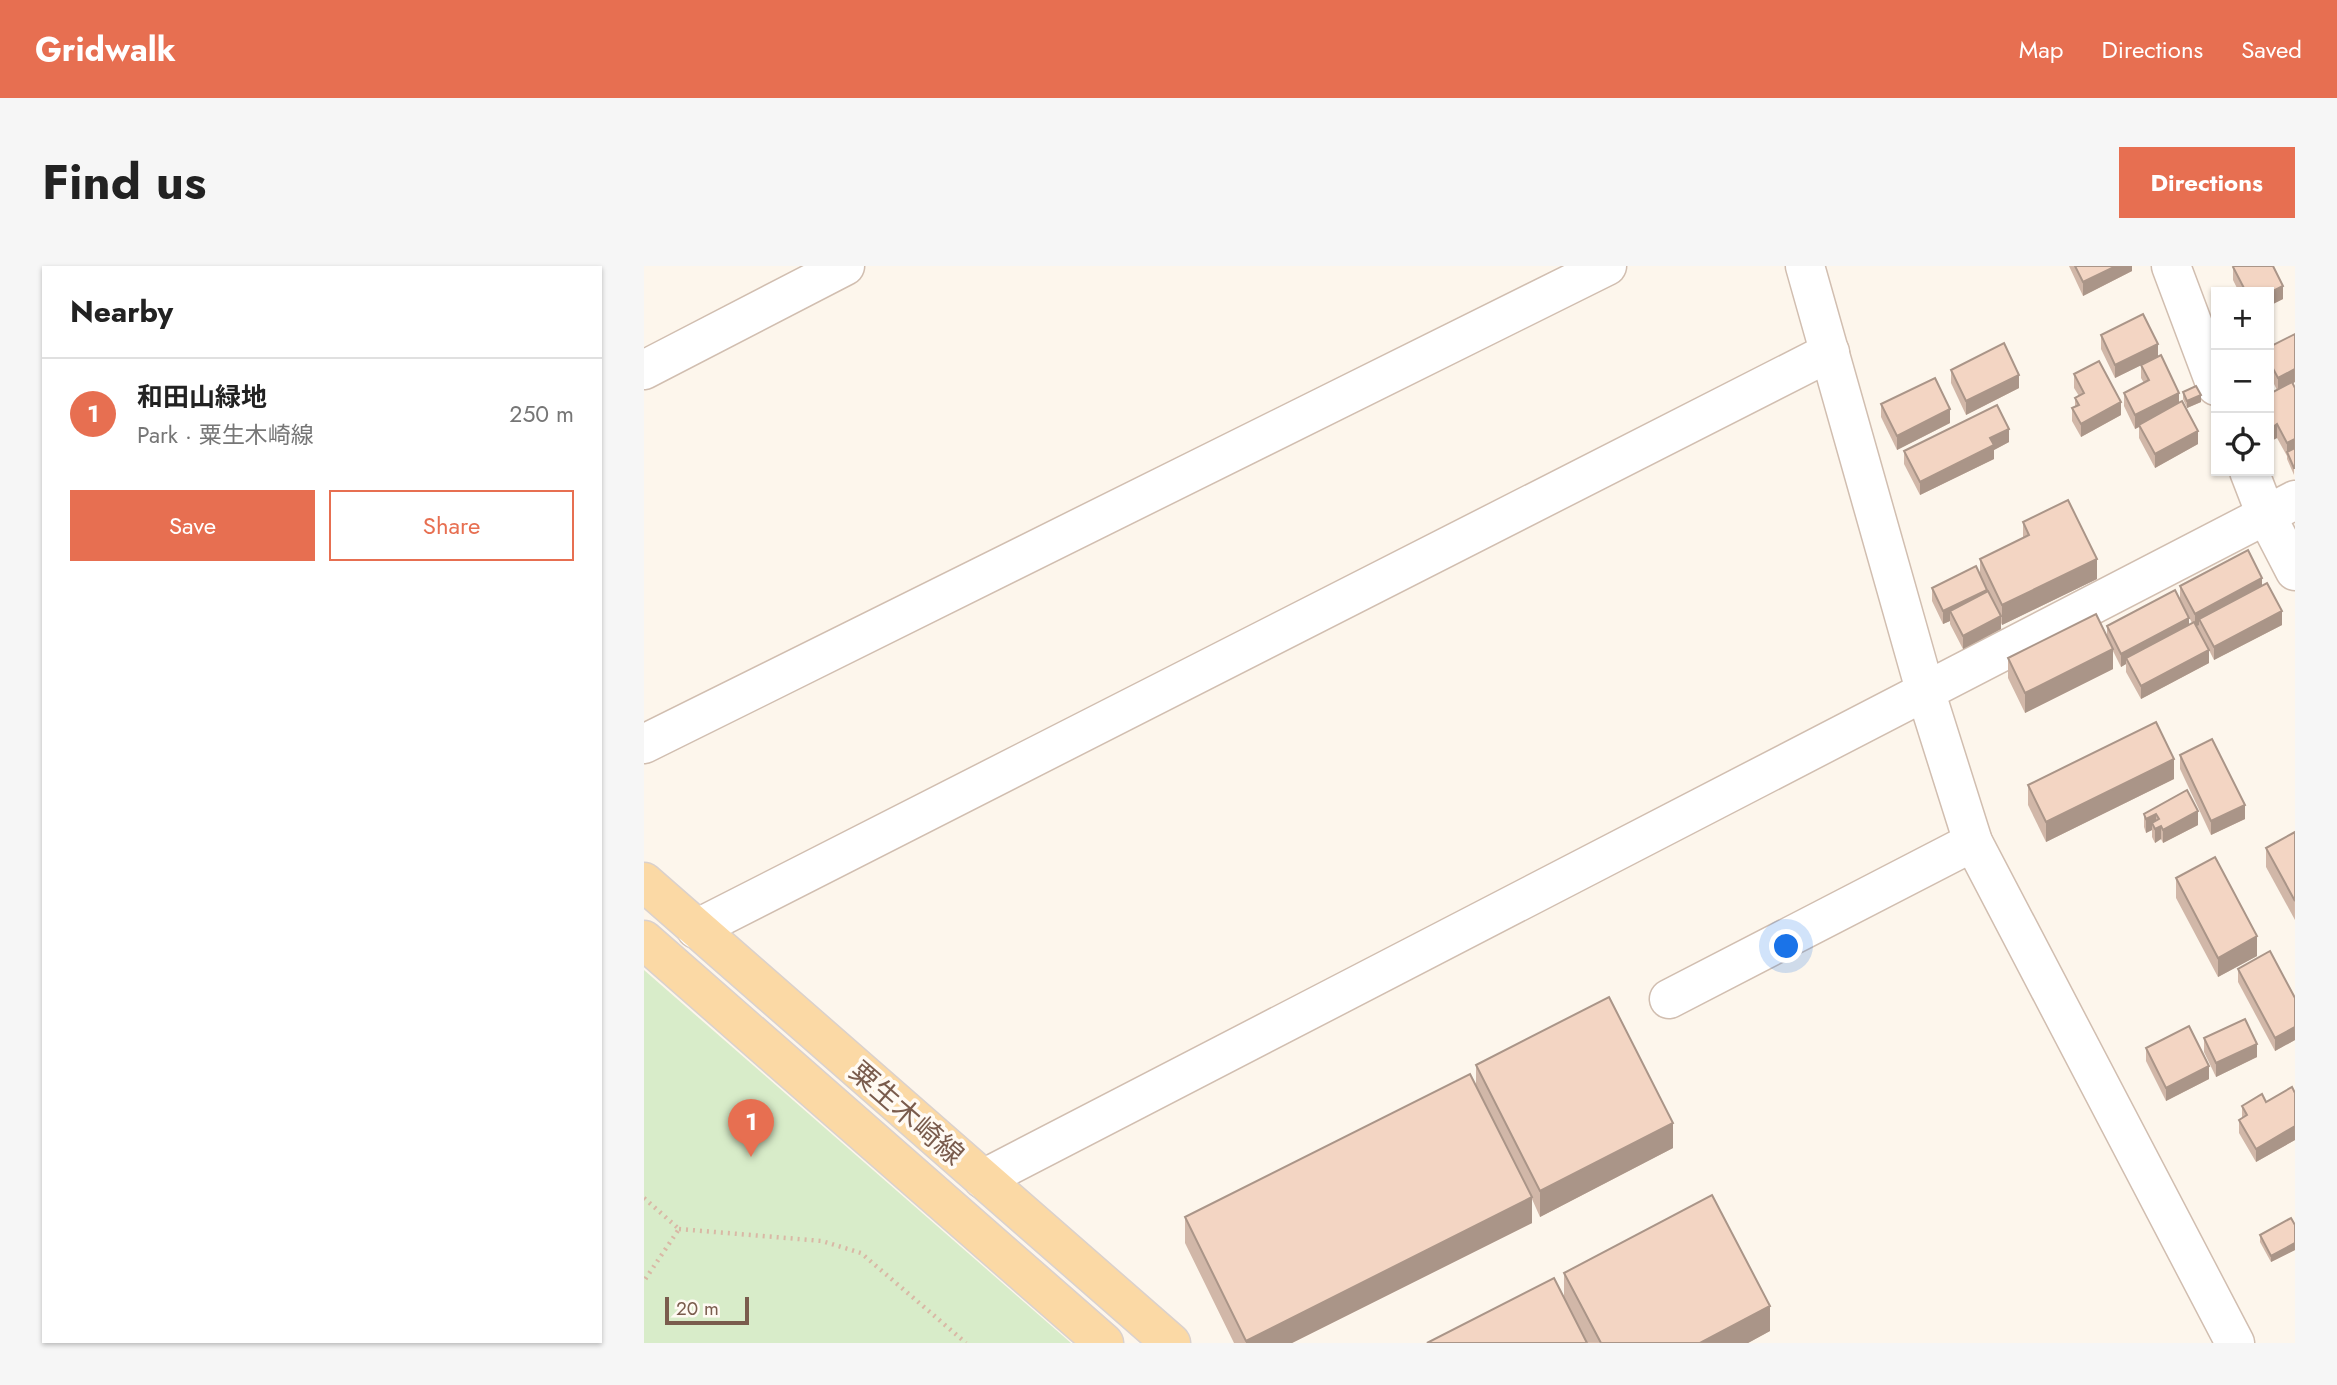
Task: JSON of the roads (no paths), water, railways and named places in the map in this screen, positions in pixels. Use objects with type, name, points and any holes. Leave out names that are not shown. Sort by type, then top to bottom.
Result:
[{"type":"main road","name":"粟生木崎線","points":[[644,883],[1171,1343]]},
{"type":"main road","name":"粟生木崎線","points":[[644,940],[1104,1343]]},
{"type":"street","points":[[644,370],[845,266]]},
{"type":"street","points":[[644,744],[1607,266]]},
{"type":"street","points":[[1805,266],[1925,690],[1973,842],[2235,1343]]},
{"type":"street","points":[[2171,266],[2211,373]]},
{"type":"street","points":[[696,929],[1830,352]]},
{"type":"street","points":[[2253,476],[2280,507],[2295,571]]},
{"type":"street","points":[[983,1179],[2280,507]]},
{"type":"street","points":[[1669,999],[1973,842]]},
{"type":"place","name":"和田山緑地","points":[[751,1157]]}]
